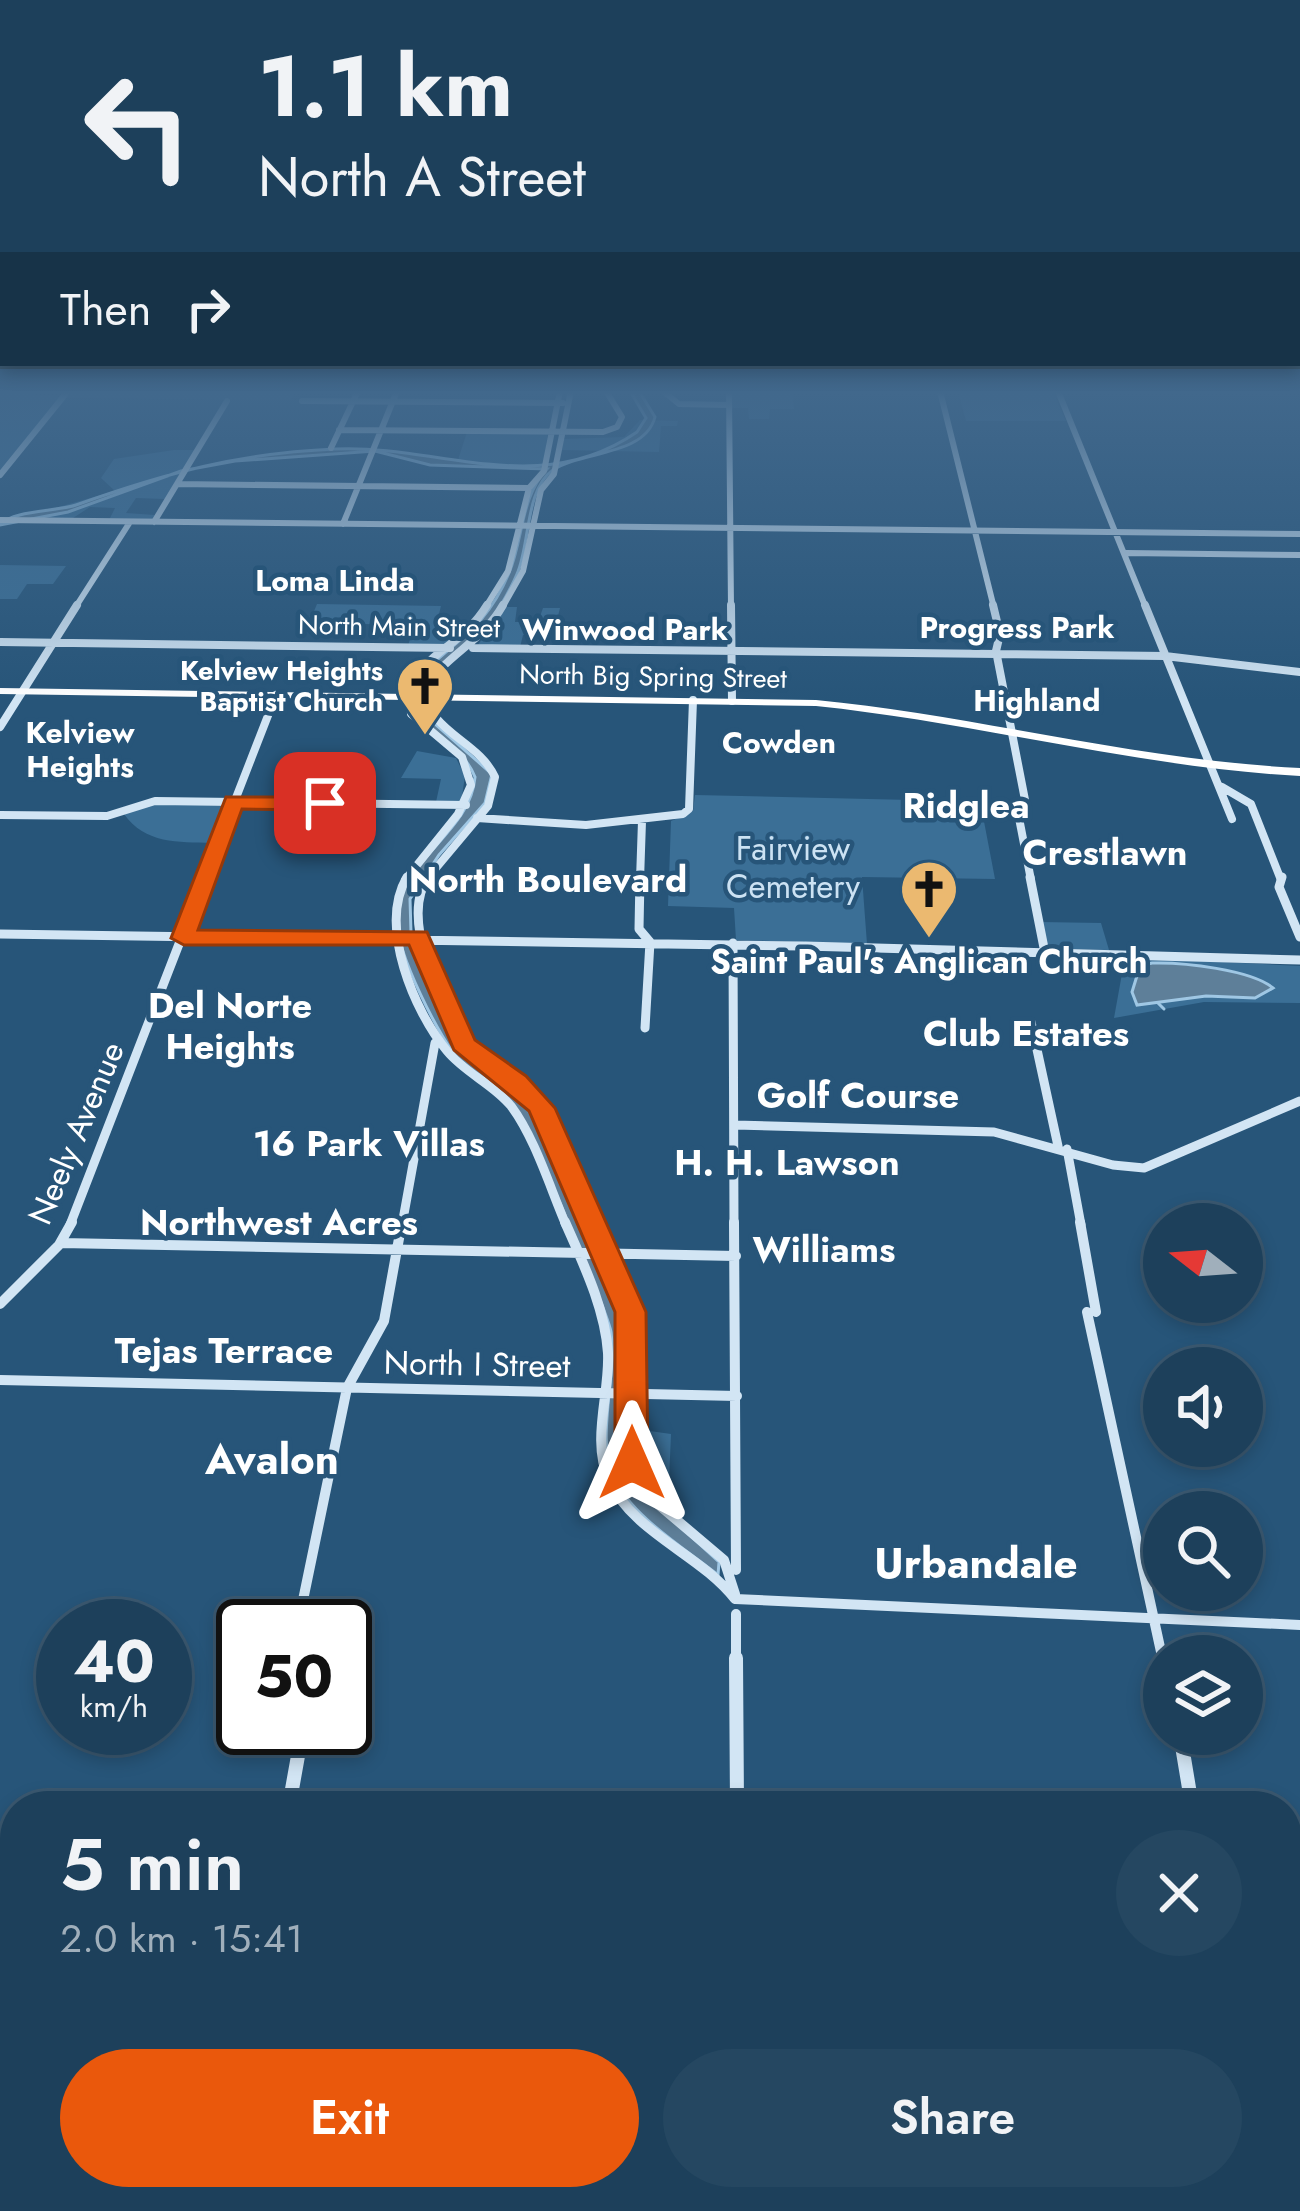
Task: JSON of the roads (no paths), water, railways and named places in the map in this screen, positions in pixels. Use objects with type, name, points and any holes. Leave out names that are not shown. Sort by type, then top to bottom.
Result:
[{"type":"highway","name":"North Big Spring Street","points":[[0,692],[693,700],[879,708],[1214,768],[1300,774]]},
{"type":"street","points":[[154,522],[171,494]]},
{"type":"street","points":[[344,524],[356,494]]},
{"type":"street","points":[[303,1599],[347,1388],[384,1321],[438,1050],[397,936],[393,910],[400,888],[466,805],[469,767],[415,720],[406,697],[419,669],[474,628],[508,571],[527,494]]},
{"type":"street","points":[[540,494],[523,571],[489,631],[434,672],[423,697],[433,718],[493,768],[492,796],[418,892],[413,914],[418,937],[464,1044],[516,1082],[541,1108],[634,1329],[630,1453],[639,1481],[670,1514],[727,1560],[735,1575],[737,1791]]},
{"type":"street","points":[[730,494],[732,701]]},
{"type":"street","points":[[968,494],[978,531]]},
{"type":"street","points":[[1101,494],[1232,819]]},
{"type":"street","points":[[1,520],[1300,534]]},
{"type":"street","points":[[0,727],[130,522]]},
{"type":"street","points":[[978,531],[974,536],[1000,634],[997,653],[1026,805],[1018,818],[1045,953]]},
{"type":"street","points":[[1126,553],[1300,555]]},
{"type":"street","name":"North Main Street","points":[[0,642],[1165,656],[1300,672]]},
{"type":"street","name":"Neely Avenue","points":[[0,1304],[61,1243],[276,695]]},
{"type":"street","points":[[477,818],[586,825],[683,814],[689,809],[693,700]]},
{"type":"street","points":[[1222,787],[1251,803],[1282,877],[1279,887],[1300,937]]},
{"type":"street","points":[[0,814],[103,816],[149,802],[466,805]]},
{"type":"street","points":[[642,821],[638,929],[650,942],[645,1028]]},
{"type":"street","points":[[0,934],[397,936],[1300,960]]},
{"type":"street","points":[[733,943],[735,1606]]},
{"type":"street","points":[[1031,1022],[1062,1148],[1155,1635]]},
{"type":"street","points":[[434,1033],[459,1065],[512,1106],[575,1253],[605,1333],[608,1394],[603,1450],[615,1490],[735,1606],[919,1603],[1151,1621],[1300,1625]]},
{"type":"street","points":[[735,1125],[964,1129],[1062,1148],[1120,1166],[1156,1166],[1300,1101]]},
{"type":"street","points":[[61,1243],[736,1256]]},
{"type":"street","name":"North I Street","points":[[0,1380],[737,1396]]},
{"type":"street","points":[[292,1791],[298,1755]]},
{"type":"street","points":[[1184,1755],[1190,1791]]},
{"type":"waterway","points":[[1134,959],[1142,965]]},
{"type":"waterway","points":[[1158,1003],[1164,1009]]},
{"type":"place","name":"Kelview Heights Baptist Church","points":[[425,737]]},
{"type":"place","name":"Saint Paul's Anglican Church","points":[[929,940]]},
{"type":"district","name":"Loma Linda","points":[[335,580]]},
{"type":"district","name":"Progress Park","points":[[1017,627]]},
{"type":"district","name":"Winwood Park","points":[[625,629]]},
{"type":"district","name":"Highland","points":[[1037,700]]},
{"type":"district","name":"Cowden","points":[[779,742]]},
{"type":"district","name":"Kelview Heights","points":[[80,749]]},
{"type":"district","name":"Ridglea","points":[[966,805]]},
{"type":"district","name":"Crestlawn","points":[[1105,852]]},
{"type":"district","name":"North Boulevard","points":[[548,879]]},
{"type":"district","name":"Del Norte Heights","points":[[230,1026]]},
{"type":"district","name":"Club Estates","points":[[1026,1033]]},
{"type":"district","name":"Golf Course","points":[[858,1095]]},
{"type":"district","name":"16 Park Villas","points":[[369,1143]]},
{"type":"district","name":"H. H. Lawson","points":[[787,1162]]},
{"type":"district","name":"Northwest Acres","points":[[279,1222]]},
{"type":"district","name":"Williams","points":[[824,1249]]},
{"type":"district","name":"Tejas Terrace","points":[[224,1350]]},
{"type":"district","name":"Avalon","points":[[272,1459]]},
{"type":"district","name":"Urbandale","points":[[976,1563]]},
{"type":"park label","name":"Fairview Cemetery","points":[[793,867]]}]
